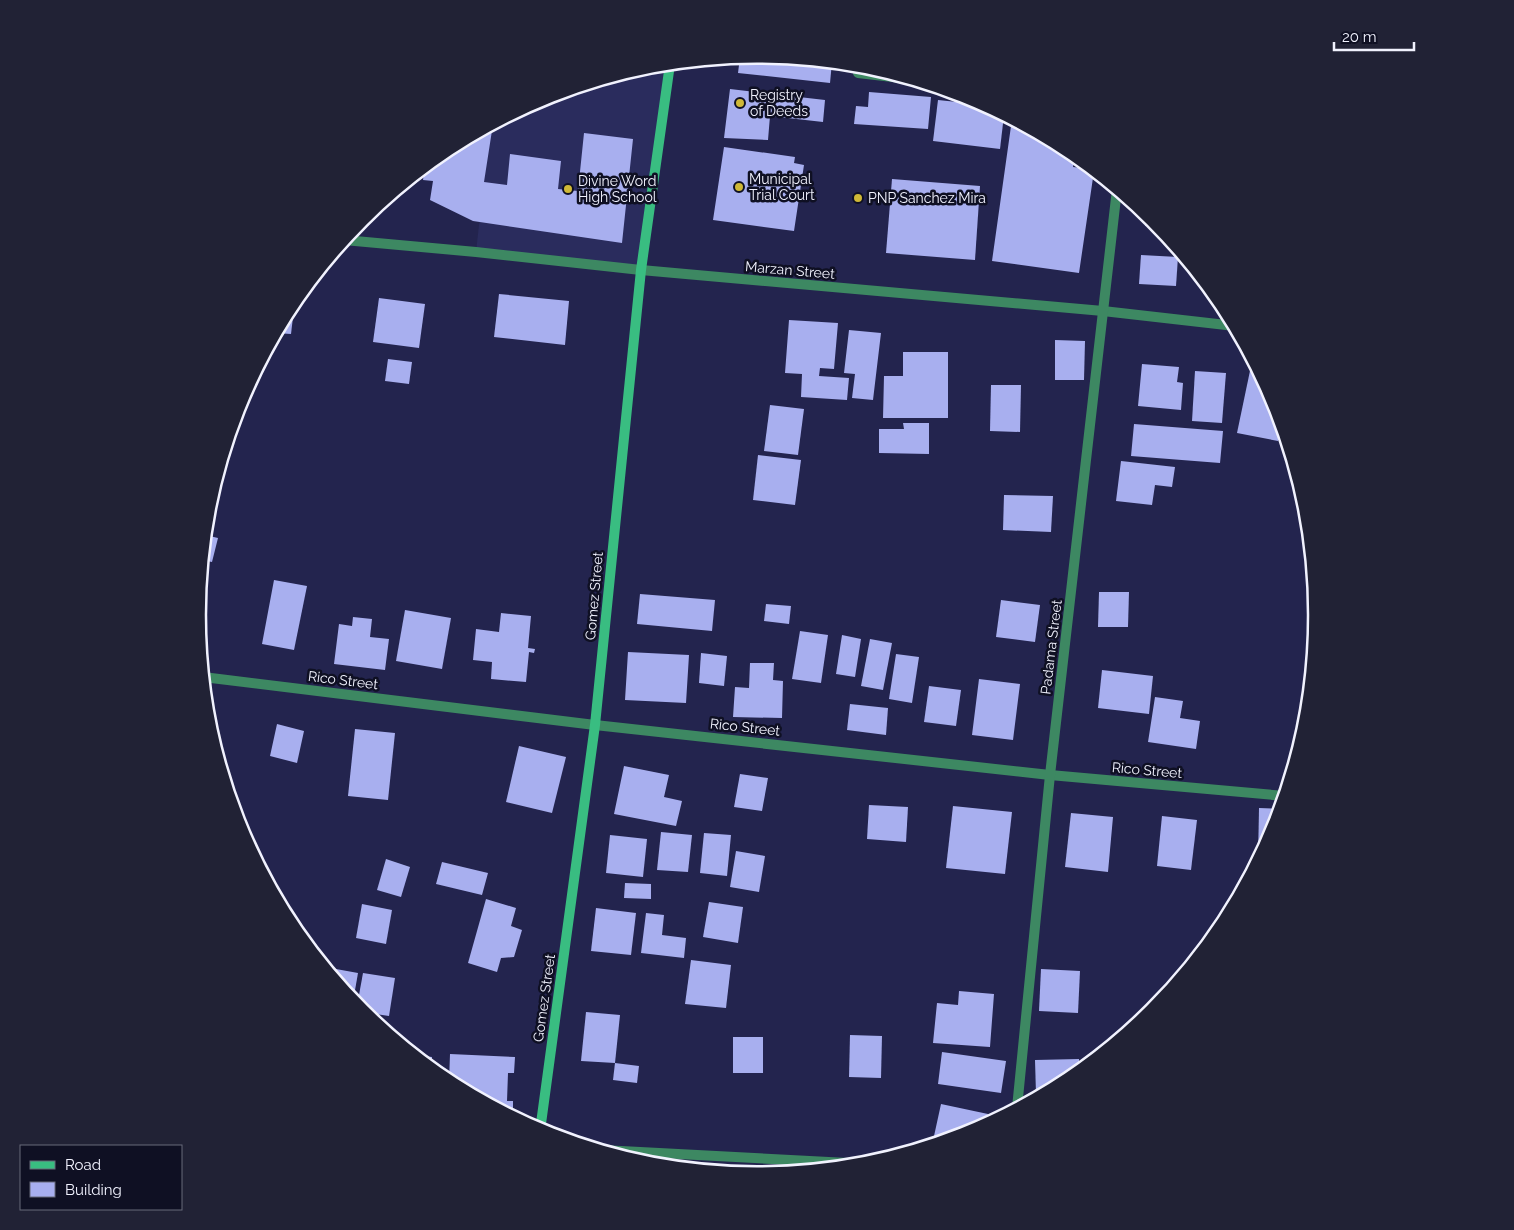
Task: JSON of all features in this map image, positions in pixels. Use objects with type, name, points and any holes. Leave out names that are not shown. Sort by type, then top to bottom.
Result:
[{"type":"main road","name":"Gomez Street","points":[[541,1122],[595,725],[641,270],[669,71]]},
{"type":"street","name":"Padama Street","points":[[1018,1100],[1050,775],[1116,198]]},
{"type":"street","name":"Marzan Street","points":[[353,241],[641,270],[1104,311],[1225,325]]},
{"type":"street","name":"Rico Street","points":[[209,679],[595,725],[1050,775],[1278,795]]},
{"type":"street","points":[[632,1152],[829,1162]]},
{"type":"shaded area","name":"Divine Word High School","points":[[669,71],[641,270],[476,252],[489,134],[546,106],[580,93],[649,74]]},
{"type":"building","points":[[739,64],[793,65],[831,68],[830,83],[738,73]]},
{"type":"building","points":[[730,89],[825,100],[823,122],[770,116],[768,140],[724,138]]},
{"type":"building","points":[[869,92],[931,97],[928,129],[854,124],[856,106],[868,107]]},
{"type":"building","points":[[938,100],[958,102],[1003,122],[1000,149],[933,141]]},
{"type":"building","points":[[1011,126],[1033,138],[1073,164],[1073,167],[1078,168],[1093,178],[1079,273],[992,261]]},
{"type":"building","points":[[492,132],[484,182],[507,185],[510,154],[561,161],[558,189],[578,191],[584,133],[633,139],[622,243],[473,221],[430,200],[433,181],[423,180],[424,176],[451,157]]},
{"type":"building","points":[[724,147],[795,157],[794,163],[804,165],[794,231],[713,220]]},
{"type":"building","points":[[892,179],[980,186],[975,260],[886,253]]},
{"type":"building","points":[[1141,255],[1175,257],[1178,260],[1176,286],[1139,284]]},
{"type":"building","points":[[499,294],[569,301],[565,345],[494,337]]},
{"type":"building","points":[[379,298],[425,304],[419,348],[373,342]]},
{"type":"building","points":[[293,319],[291,334],[283,333]]},
{"type":"building","points":[[789,320],[838,323],[834,369],[820,368],[819,376],[849,378],[847,400],[801,397],[802,374],[785,373]]},
{"type":"building","points":[[849,330],[881,333],[873,400],[852,398],[855,374],[844,373]]},
{"type":"building","points":[[1055,340],[1085,341],[1084,380],[1055,380]]},
{"type":"building","points":[[903,352],[948,352],[948,418],[883,418],[884,376],[903,376]]},
{"type":"building","points":[[388,359],[412,362],[409,384],[385,381]]},
{"type":"building","points":[[1142,364],[1179,367],[1177,382],[1183,383],[1181,410],[1138,406]]},
{"type":"building","points":[[1250,370],[1279,438],[1278,441],[1237,433]]},
{"type":"building","points":[[1195,371],[1226,373],[1222,423],[1192,421]]},
{"type":"building","points":[[991,385],[1021,385],[1020,432],[990,431]]},
{"type":"building","points":[[770,405],[804,409],[798,455],[764,451]]},
{"type":"building","points":[[903,423],[929,423],[929,454],[879,453],[879,429],[904,429]]},
{"type":"building","points":[[1134,424],[1223,431],[1220,463],[1131,456]]},
{"type":"building","points":[[758,455],[801,460],[795,505],[753,500]]},
{"type":"building","points":[[1121,461],[1175,467],[1172,487],[1155,485],[1152,505],[1116,501]]},
{"type":"building","points":[[1004,495],[1053,496],[1051,532],[1003,530]]},
{"type":"building","points":[[211,536],[218,538],[212,562],[208,561]]},
{"type":"building","points":[[274,580],[307,586],[294,650],[262,644]]},
{"type":"building","points":[[1099,592],[1129,592],[1128,627],[1098,627]]},
{"type":"building","points":[[640,594],[715,600],[712,631],[637,624]]},
{"type":"building","points":[[1001,600],[1040,605],[1035,642],[996,637]]},
{"type":"building","points":[[766,604],[791,606],[789,624],[764,621]]},
{"type":"building","points":[[405,610],[451,618],[442,669],[396,661]]},
{"type":"building","points":[[501,613],[531,616],[528,648],[535,649],[534,653],[529,652],[526,682],[491,679],[492,662],[473,660],[476,629],[499,632]]},
{"type":"building","points":[[353,617],[372,619],[370,637],[389,639],[385,670],[334,664],[339,624],[352,626]]},
{"type":"building","points":[[800,631],[828,635],[821,683],[792,679]]},
{"type":"building","points":[[842,635],[861,639],[855,677],[836,674]]},
{"type":"building","points":[[870,639],[892,643],[883,690],[861,686]]},
{"type":"building","points":[[628,652],[689,655],[686,703],[625,700]]},
{"type":"building","points":[[701,653],[727,656],[724,686],[699,683]]},
{"type":"building","points":[[896,654],[919,657],[912,703],[889,699]]},
{"type":"building","points":[[750,663],[774,663],[773,680],[783,681],[782,718],[733,717],[735,687],[749,688]]},
{"type":"building","points":[[1102,670],[1153,676],[1149,714],[1098,708]]},
{"type":"building","points":[[979,679],[1020,684],[1013,740],[972,735]]},
{"type":"building","points":[[929,686],[961,690],[956,726],[924,722]]},
{"type":"building","points":[[1155,697],[1183,701],[1180,718],[1200,721],[1196,749],[1148,742]]},
{"type":"building","points":[[850,704],[888,708],[886,735],[847,730]]},
{"type":"building","points":[[277,724],[304,731],[297,763],[270,756]]},
{"type":"building","points":[[355,729],[395,733],[388,800],[348,796]]},
{"type":"building","points":[[519,746],[566,757],[552,813],[506,802]]},
{"type":"building","points":[[624,766],[669,775],[664,797],[682,801],[676,826],[614,814]]},
{"type":"building","points":[[740,774],[768,778],[762,811],[734,807]]},
{"type":"building","points":[[869,805],[908,807],[906,842],[867,839]]},
{"type":"building","points":[[953,806],[1012,812],[1005,874],[946,868]]},
{"type":"building","points":[[1259,808],[1273,809],[1266,826],[1258,843]]},
{"type":"building","points":[[1071,813],[1113,817],[1108,872],[1065,867]]},
{"type":"building","points":[[1162,816],[1197,820],[1191,870],[1157,866]]},
{"type":"building","points":[[661,832],[692,835],[688,872],[657,870]]},
{"type":"building","points":[[704,833],[731,835],[727,876],[700,873]]},
{"type":"building","points":[[610,835],[647,839],[643,877],[606,873]]},
{"type":"building","points":[[736,851],[765,856],[759,892],[730,887]]},
{"type":"building","points":[[386,859],[410,867],[401,897],[377,890]]},
{"type":"building","points":[[442,862],[488,873],[482,895],[436,884]]},
{"type":"building","points":[[625,883],[651,884],[651,899],[624,898]]},
{"type":"building","points":[[486,899],[516,908],[511,926],[522,930],[514,957],[501,958],[497,972],[468,963]]},
{"type":"building","points":[[709,902],[743,907],[738,943],[703,937]]},
{"type":"building","points":[[362,904],[392,910],[386,944],[356,938]]},
{"type":"building","points":[[596,908],[636,913],[631,955],[591,951]]},
{"type":"building","points":[[646,913],[664,915],[662,935],[686,938],[684,958],[641,953]]},
{"type":"building","points":[[691,960],[731,965],[726,1008],[685,1004]]},
{"type":"building","points":[[335,969],[358,973],[355,991]]},
{"type":"building","points":[[1041,969],[1080,971],[1078,1013],[1039,1011]]},
{"type":"building","points":[[363,973],[395,978],[389,1016],[377,1014],[359,996]]},
{"type":"building","points":[[959,991],[994,994],[990,1047],[933,1043],[937,1003],[958,1005]]},
{"type":"building","points":[[586,1012],[620,1015],[615,1063],[581,1061]]},
{"type":"building","points":[[850,1035],[882,1036],[881,1078],[849,1077]]},
{"type":"building","points":[[733,1037],[763,1037],[763,1073],[733,1073]]},
{"type":"building","points":[[942,1052],[1006,1061],[1001,1093],[938,1084]]},
{"type":"building","points":[[450,1054],[515,1057],[514,1073],[508,1073],[507,1101],[513,1101],[513,1109],[481,1092],[449,1072]]},
{"type":"building","points":[[1079,1059],[1079,1062],[1036,1090],[1035,1060]]},
{"type":"building","points":[[615,1063],[639,1066],[637,1083],[613,1080]]},
{"type":"building","points":[[941,1104],[988,1114],[968,1124],[934,1136]]},
{"type":"place","name":"Registry of Deeds","points":[[740,103]]},
{"type":"place","name":"Municipal Trial Court","points":[[739,187]]},
{"type":"place","name":"Divine Word High School","points":[[568,189]]},
{"type":"place","name":"PNP Sanchez Mira","points":[[858,198]]}]
